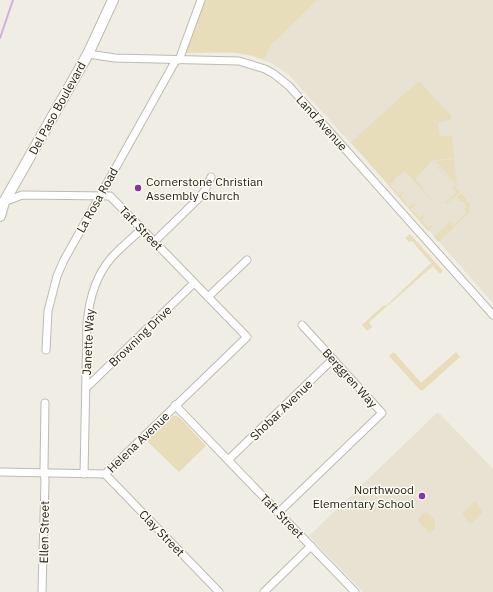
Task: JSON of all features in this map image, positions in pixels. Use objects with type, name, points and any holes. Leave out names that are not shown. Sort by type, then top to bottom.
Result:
[{"type":"main road","name":"Del Paso Boulevard","points":[[0,216],[1,206],[88,54],[113,0]]},
{"type":"street","name":"La Rosa Road","points":[[46,350],[48,311],[57,276],[64,260],[177,60],[201,0]]},
{"type":"street","name":"Land Avenue","points":[[88,54],[105,58],[229,60],[246,62],[265,69],[282,80],[303,102],[493,316]]},
{"type":"street","points":[[154,242],[199,198],[208,186],[211,177]]},
{"type":"street","name":"Taft Street","points":[[1,206],[22,195],[110,196],[246,337]]},
{"type":"street","name":"Janette Way","points":[[84,474],[86,324],[90,299],[94,287],[106,265],[142,229]]},
{"type":"street","points":[[208,297],[247,260]]},
{"type":"street","name":"Browning Drive","points":[[86,388],[194,284]]},
{"type":"street","name":"Berggren Way","points":[[278,512],[382,413],[302,325]]},
{"type":"street","name":"Helena Avenue","points":[[0,472],[105,474],[246,337]]},
{"type":"street","name":"Shobar Avenue","points":[[228,460],[333,359]]},
{"type":"street","points":[[45,403],[45,473]]},
{"type":"street","name":"Taft Street","points":[[175,405],[355,592]]},
{"type":"street","name":"Ellen Street","points":[[42,592],[45,473]]},
{"type":"street","name":"Clay Street","points":[[105,474],[219,592]]},
{"type":"street","points":[[264,592],[311,546]]},
{"type":"shaded area","points":[[204,0],[317,0],[270,46],[264,60],[255,56],[236,53],[186,53],[185,50],[193,33]]},
{"type":"shaded area","points":[[205,0],[493,0],[493,303],[288,74],[273,64],[253,56],[235,53],[186,53]]},
{"type":"shaded area","points":[[419,81],[451,116],[450,120],[439,122],[438,124],[440,136],[452,136],[454,158],[433,160],[415,179],[434,203],[405,171],[398,175],[390,185],[399,195],[404,192],[401,197],[409,207],[415,204],[411,209],[420,218],[424,215],[425,216],[421,220],[428,228],[434,225],[428,231],[351,142]]},
{"type":"shaded area","points":[[454,159],[457,186],[436,161]]},
{"type":"shaded area","points":[[438,166],[460,192],[446,204],[445,203],[456,193],[456,191],[453,187],[454,185],[438,168],[436,168]]},
{"type":"shaded area","points":[[461,193],[470,204],[469,213],[438,242],[434,237],[450,222],[453,226],[467,213],[464,210],[467,206],[457,197]]},
{"type":"shaded area","points":[[410,234],[443,271],[440,274],[433,266],[369,322],[372,327],[367,331],[362,325],[384,305],[386,306],[431,263],[412,241],[409,242],[405,238]]},
{"type":"shaded area","points":[[394,352],[421,383],[456,352],[460,357],[422,391],[389,356]]},
{"type":"shaded area","name":"Northwood Elementary School","points":[[438,412],[493,469],[493,592],[363,592],[309,536]]},
{"type":"shaded area","points":[[174,416],[181,419],[206,446],[179,472],[147,441],[167,419]]},
{"type":"shaded area","points":[[475,501],[483,512],[471,524],[462,514]]},
{"type":"shaded area","points":[[426,511],[435,520],[435,529],[430,533],[417,520]]},
{"type":"waterway","points":[[0,38],[13,0]]},
{"type":"place","name":"Cornerstone Christian Assembly Church","points":[[138,188]]},
{"type":"place","name":"Northwood Elementary School","points":[[422,496]]}]
